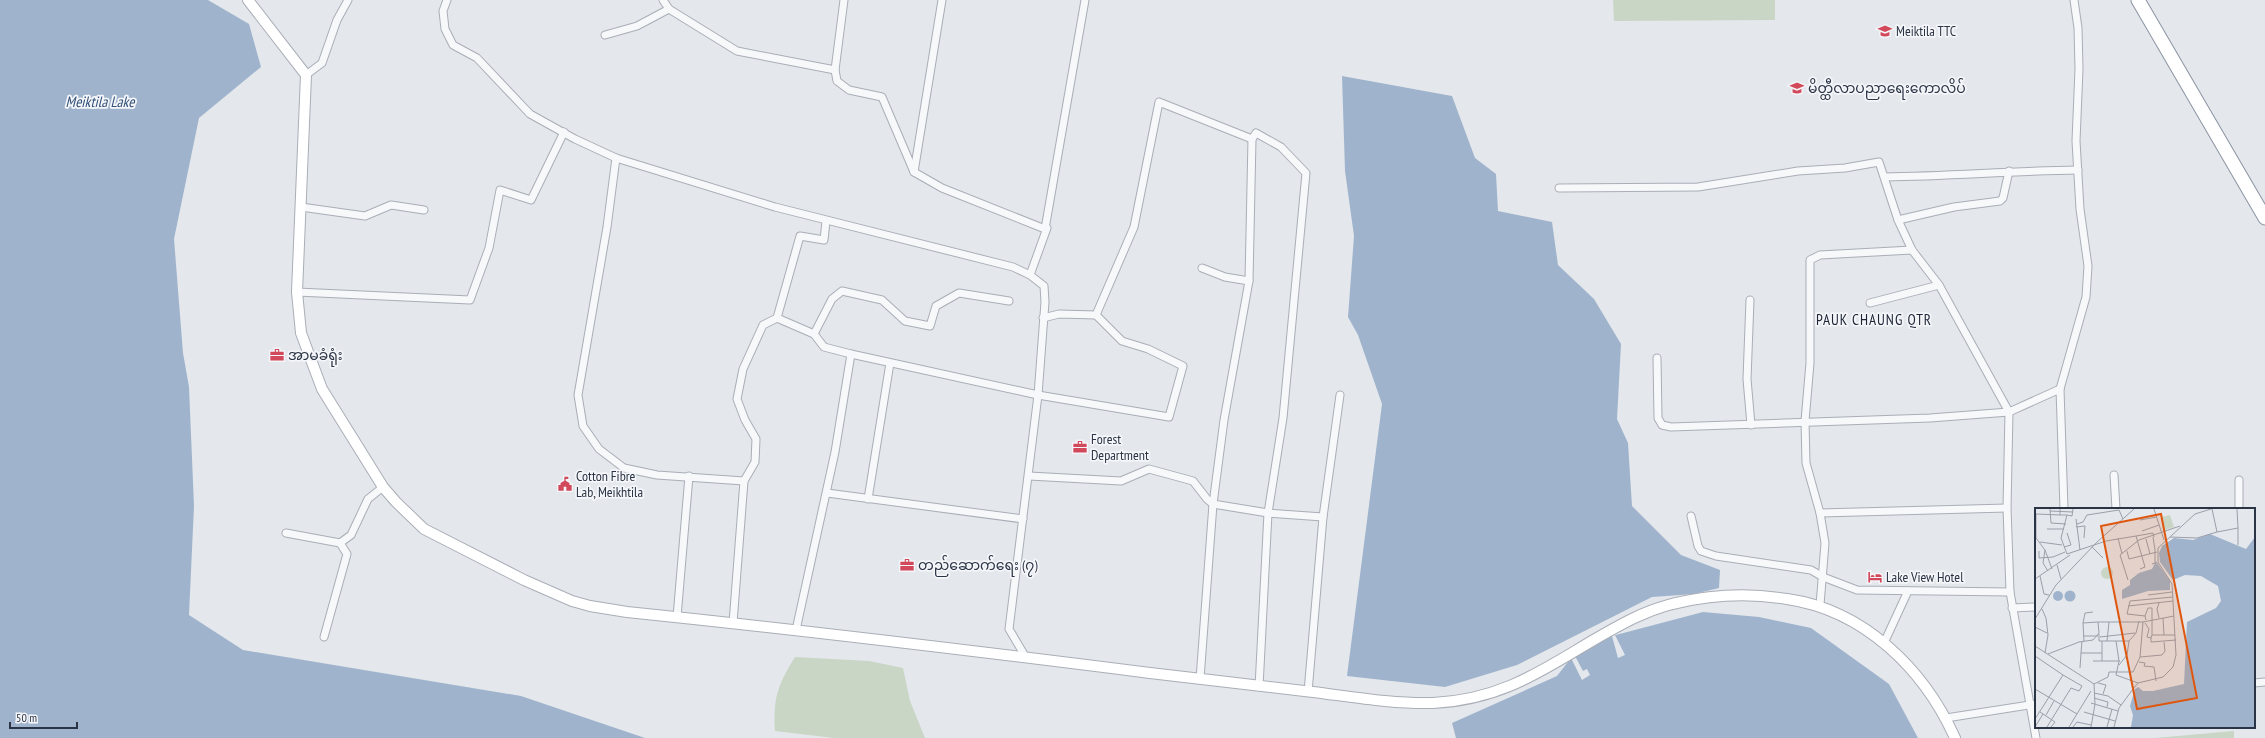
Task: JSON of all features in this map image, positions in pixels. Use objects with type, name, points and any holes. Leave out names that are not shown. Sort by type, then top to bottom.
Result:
[{"type":"highway","points":[[2138,0],[2221,146],[2265,218]]},
{"type":"street","points":[[248,0],[306,75],[297,292],[301,333],[322,389],[383,487],[424,529],[551,592],[590,606],[1025,656],[1259,687],[1410,703],[1475,699],[1535,676],[1636,617],[1669,606],[1707,598],[1760,596],[1786,598],[1820,605],[1843,615],[1884,642],[1917,677],[1946,718],[1955,738]]},
{"type":"street","points":[[306,75],[322,63],[337,20],[348,0]]},
{"type":"street","points":[[447,0],[443,11],[445,29],[453,45],[477,58],[530,114],[616,158],[826,221],[1013,267],[1030,275],[1044,286],[1044,318],[1038,396],[1009,629],[1025,656]]},
{"type":"street","points":[[663,0],[669,9],[737,51],[835,70]]},
{"type":"street","points":[[844,0],[835,70],[837,81],[849,90],[882,97],[914,172],[942,188],[1045,228]]},
{"type":"street","points":[[914,172],[942,0]]},
{"type":"street","points":[[1030,275],[1047,228],[1045,228],[1085,0]]},
{"type":"street","points":[[2064,508],[2060,389],[2086,297],[2088,266],[2080,208],[2076,141],[2079,69],[2078,28],[2074,0]]},
{"type":"street","points":[[605,35],[637,26],[669,9]]},
{"type":"street","points":[[1096,315],[1134,227],[1159,102],[1252,139]]},
{"type":"street","points":[[297,292],[470,300],[489,248],[500,190],[531,200],[564,132]]},
{"type":"street","points":[[1200,679],[1213,504],[1224,420],[1249,281],[1252,139],[1256,132],[1282,147],[1306,174],[1283,418],[1268,513],[1259,687]]},
{"type":"street","points":[[616,158],[607,227],[578,395],[583,426],[599,449],[624,468],[656,475],[689,476],[744,481]]},
{"type":"street","points":[[1560,188],[1698,187],[1798,171],[1845,168],[1879,162],[1898,220],[1912,250],[1939,285],[2009,412],[2007,508],[2010,592],[2012,608],[2033,704],[2035,727]]},
{"type":"street","points":[[1885,177],[1954,176],[2009,171],[2078,170]]},
{"type":"street","points":[[1898,220],[1954,207],[2000,201],[2003,198],[2009,171]]},
{"type":"street","points":[[301,207],[365,216],[391,205],[424,210]]},
{"type":"street","points":[[733,623],[744,481],[755,462],[756,438],[745,420],[737,398],[741,376],[763,325],[777,318],[800,236],[824,240],[826,221]]},
{"type":"street","points":[[1820,605],[1825,544],[1820,513],[1806,463],[1805,421],[1810,363],[1810,260],[1820,255],[1912,250]]},
{"type":"street","points":[[1202,268],[1225,277],[1249,281]]},
{"type":"street","points":[[1870,303],[1939,285]]},
{"type":"street","points":[[814,334],[832,300],[842,292],[882,300],[904,321],[930,326],[936,306],[959,293],[1009,301]]},
{"type":"street","points":[[1750,300],[1746,379],[1751,425]]},
{"type":"street","points":[[777,318],[814,334],[824,347],[851,354],[1038,396],[1169,417],[1183,366],[1148,349],[1122,342],[1096,315],[1059,314],[1044,318]]},
{"type":"street","points":[[796,630],[827,493],[851,354]]},
{"type":"street","points":[[1657,358],[1658,418],[1662,425],[1694,427],[1751,425],[1805,421],[1930,418],[2009,412],[2060,389]]},
{"type":"street","points":[[868,499],[890,363]]},
{"type":"street","points":[[1308,692],[1323,517],[1340,395]]},
{"type":"street","points":[[1029,476],[1121,481],[1149,469],[1194,481],[1207,499],[1213,504],[1268,513],[1323,517]]},
{"type":"street","points":[[2114,475],[2116,508]]},
{"type":"street","points":[[677,617],[689,476]]},
{"type":"street","points":[[2239,480],[2239,508]]},
{"type":"street","points":[[340,544],[351,535],[368,499],[383,487]]},
{"type":"street","points":[[827,493],[1023,520]]},
{"type":"street","points":[[1820,513],[2007,508]]},
{"type":"street","points":[[1691,516],[1698,546],[1702,551],[1716,556],[1812,570],[1823,577],[1857,590],[2010,592]]},
{"type":"street","points":[[286,533],[340,544],[347,554],[324,638]]},
{"type":"street","points":[[1884,642],[1908,591]]},
{"type":"street","points":[[2012,608],[2035,607]]},
{"type":"street","points":[[2255,683],[2265,682]]},
{"type":"street","points":[[1946,718],[2033,704]]},
{"type":"street","points":[[2035,728],[2036,738]]},
{"type":"green space","points":[[1613,0],[1775,0],[1775,20],[1614,21]]},
{"type":"green space","points":[[795,657],[869,661],[903,668],[910,701],[925,738],[834,738],[775,731],[775,709],[778,692],[784,676]]},
{"type":"green space","points":[[2234,731],[2234,738],[2155,738]]},
{"type":"water","name":"Meiktila Lake","points":[[0,0],[208,0],[249,24],[261,67],[199,118],[174,239],[183,353],[189,387],[194,506],[189,615],[243,650],[521,696],[645,738],[0,738]]},
{"type":"water","points":[[1342,76],[1452,96],[1475,158],[1496,174],[1498,211],[1552,222],[1558,265],[1594,299],[1621,344],[1617,419],[1628,443],[1632,506],[1681,555],[1720,570],[1719,588],[1694,594],[1652,597],[1517,665],[1445,687],[1347,676],[1382,404],[1358,335],[1348,317],[1354,236],[1345,171]]},
{"type":"water","points":[[1703,612],[1759,617],[1811,628],[1889,684],[1918,738],[1456,738],[1452,723],[1557,676],[1571,658],[1612,636]]},
{"type":"pier","points":[[1615,635],[1625,655],[1618,658],[1612,636]]},
{"type":"pier","points":[[1575,656],[1583,671],[1587,669],[1590,675],[1582,680],[1571,658]]},
{"type":"place","name":"Meiktila TTC","points":[[1885,31]]},
{"type":"place","name":"မိတ္ထီလာပညာရေးကောလိပ်","points":[[1797,88]]},
{"type":"place","name":"အာမခံရုံး","points":[[277,355]]},
{"type":"place","name":"Forest Department","points":[[1080,447]]},
{"type":"place","name":"Cotton Fibre Lab, Meikhtila","points":[[565,484]]},
{"type":"place","name":"တည်ဆောက်ရေး (၇)","points":[[907,565]]},
{"type":"place","name":"Lake View Hotel","points":[[1875,577]]},
{"type":"district","name":"PAUK CHAUNG QTR","points":[[1874,319]]}]
